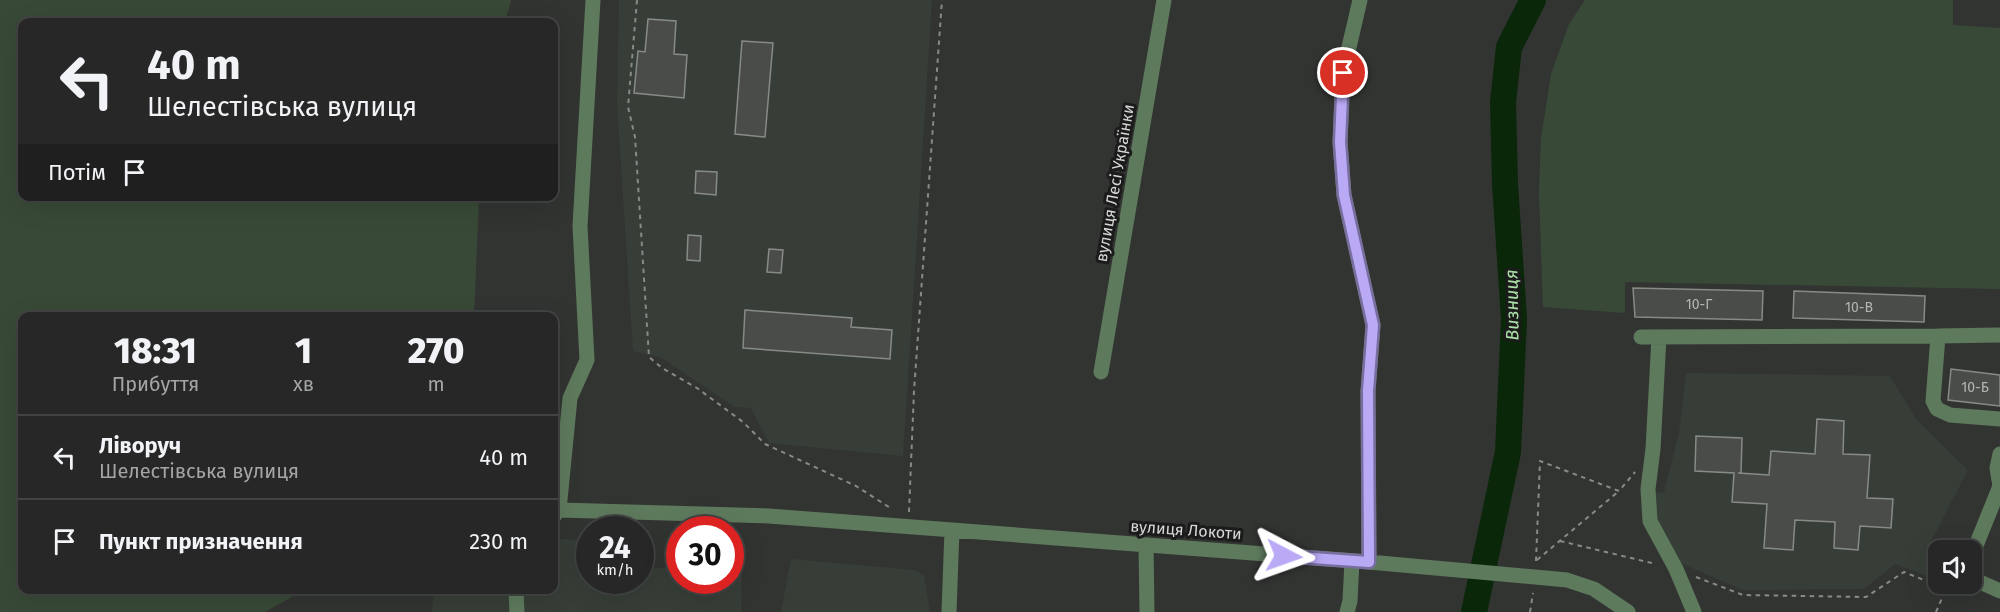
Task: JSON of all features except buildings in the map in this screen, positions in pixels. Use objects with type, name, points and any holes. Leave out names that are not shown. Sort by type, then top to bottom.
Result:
[{"type":"street","points":[[558,497],[570,398],[587,360],[580,226],[593,0]]},
{"type":"street","name":"вулиця Лесі Українки","points":[[1101,372],[1164,0]]},
{"type":"street","points":[[1360,0],[1343,73],[1340,142],[1344,195],[1373,325],[1368,391],[1369,562]]},
{"type":"street","points":[[1641,337],[2000,334]]},
{"type":"street","points":[[1938,336],[1933,401],[1937,409],[1950,415],[2000,419]]},
{"type":"street","points":[[1659,337],[1653,449],[1648,489],[1650,521],[1676,569],[1694,612]]},
{"type":"street","points":[[1978,540],[2000,486],[1997,468],[2000,454]]},
{"type":"street","name":"вулиця Локоти","points":[[558,513],[769,516],[1531,576],[1567,580],[1594,589],[1628,612]]},
{"type":"street","points":[[949,612],[952,530]]},
{"type":"street","points":[[1146,545],[1147,612]]},
{"type":"street","points":[[1347,612],[1350,601],[1352,561]]},
{"type":"street","points":[[1982,583],[2000,591]]},
{"type":"street","points":[[516,594],[517,612]]},
{"type":"path","points":[[636,0],[628,107],[635,137],[649,357],[662,368],[697,388],[743,422],[765,444],[856,486],[891,509]]},
{"type":"path","points":[[909,527],[914,391],[942,0]]},
{"type":"path","points":[[1536,561],[1619,491],[1653,449]]},
{"type":"path","points":[[1530,612],[1531,576],[1536,561],[1540,461],[1619,491]]},
{"type":"path","points":[[1560,541],[1676,569],[1743,595],[1866,597],[1904,572],[1928,582]]},
{"type":"path","points":[[1936,612],[1944,594]]},
{"type":"shaded area","points":[[619,0],[932,0],[903,456],[769,443],[751,408],[735,407],[662,358],[633,351],[617,103]]},
{"type":"shaded area","points":[[1686,373],[1890,376],[1917,420],[1968,470],[1932,540],[1928,540],[1926,551],[1928,552],[1928,576],[1895,564],[1864,589],[1743,590],[1676,561],[1656,520],[1654,493],[1664,492],[1679,433]]},
{"type":"shaded area","points":[[558,539],[576,540],[576,594],[654,594],[654,568],[666,568],[666,594],[741,594],[741,612],[432,612],[434,594],[558,594]]},
{"type":"shaded area","points":[[791,559],[914,570],[924,575],[930,612],[781,612]]},
{"type":"green space","points":[[0,0],[511,0],[506,18],[18,18],[18,201],[479,201],[474,312],[18,312],[18,594],[297,594],[265,612],[0,612]]},
{"type":"green space","points":[[1585,0],[1953,0],[1953,25],[2000,28],[2000,289],[1625,282],[1625,313],[1543,307],[1539,194],[1541,138],[1551,74],[1569,24]]},
{"type":"waterway","name":"Визниця","points":[[1474,612],[1508,452],[1514,319],[1505,184],[1503,102],[1509,47],[1533,0]]},
{"type":"route","points":[[1284,556],[1369,562],[1368,391],[1373,325],[1344,195],[1340,142],[1343,73]]}]
